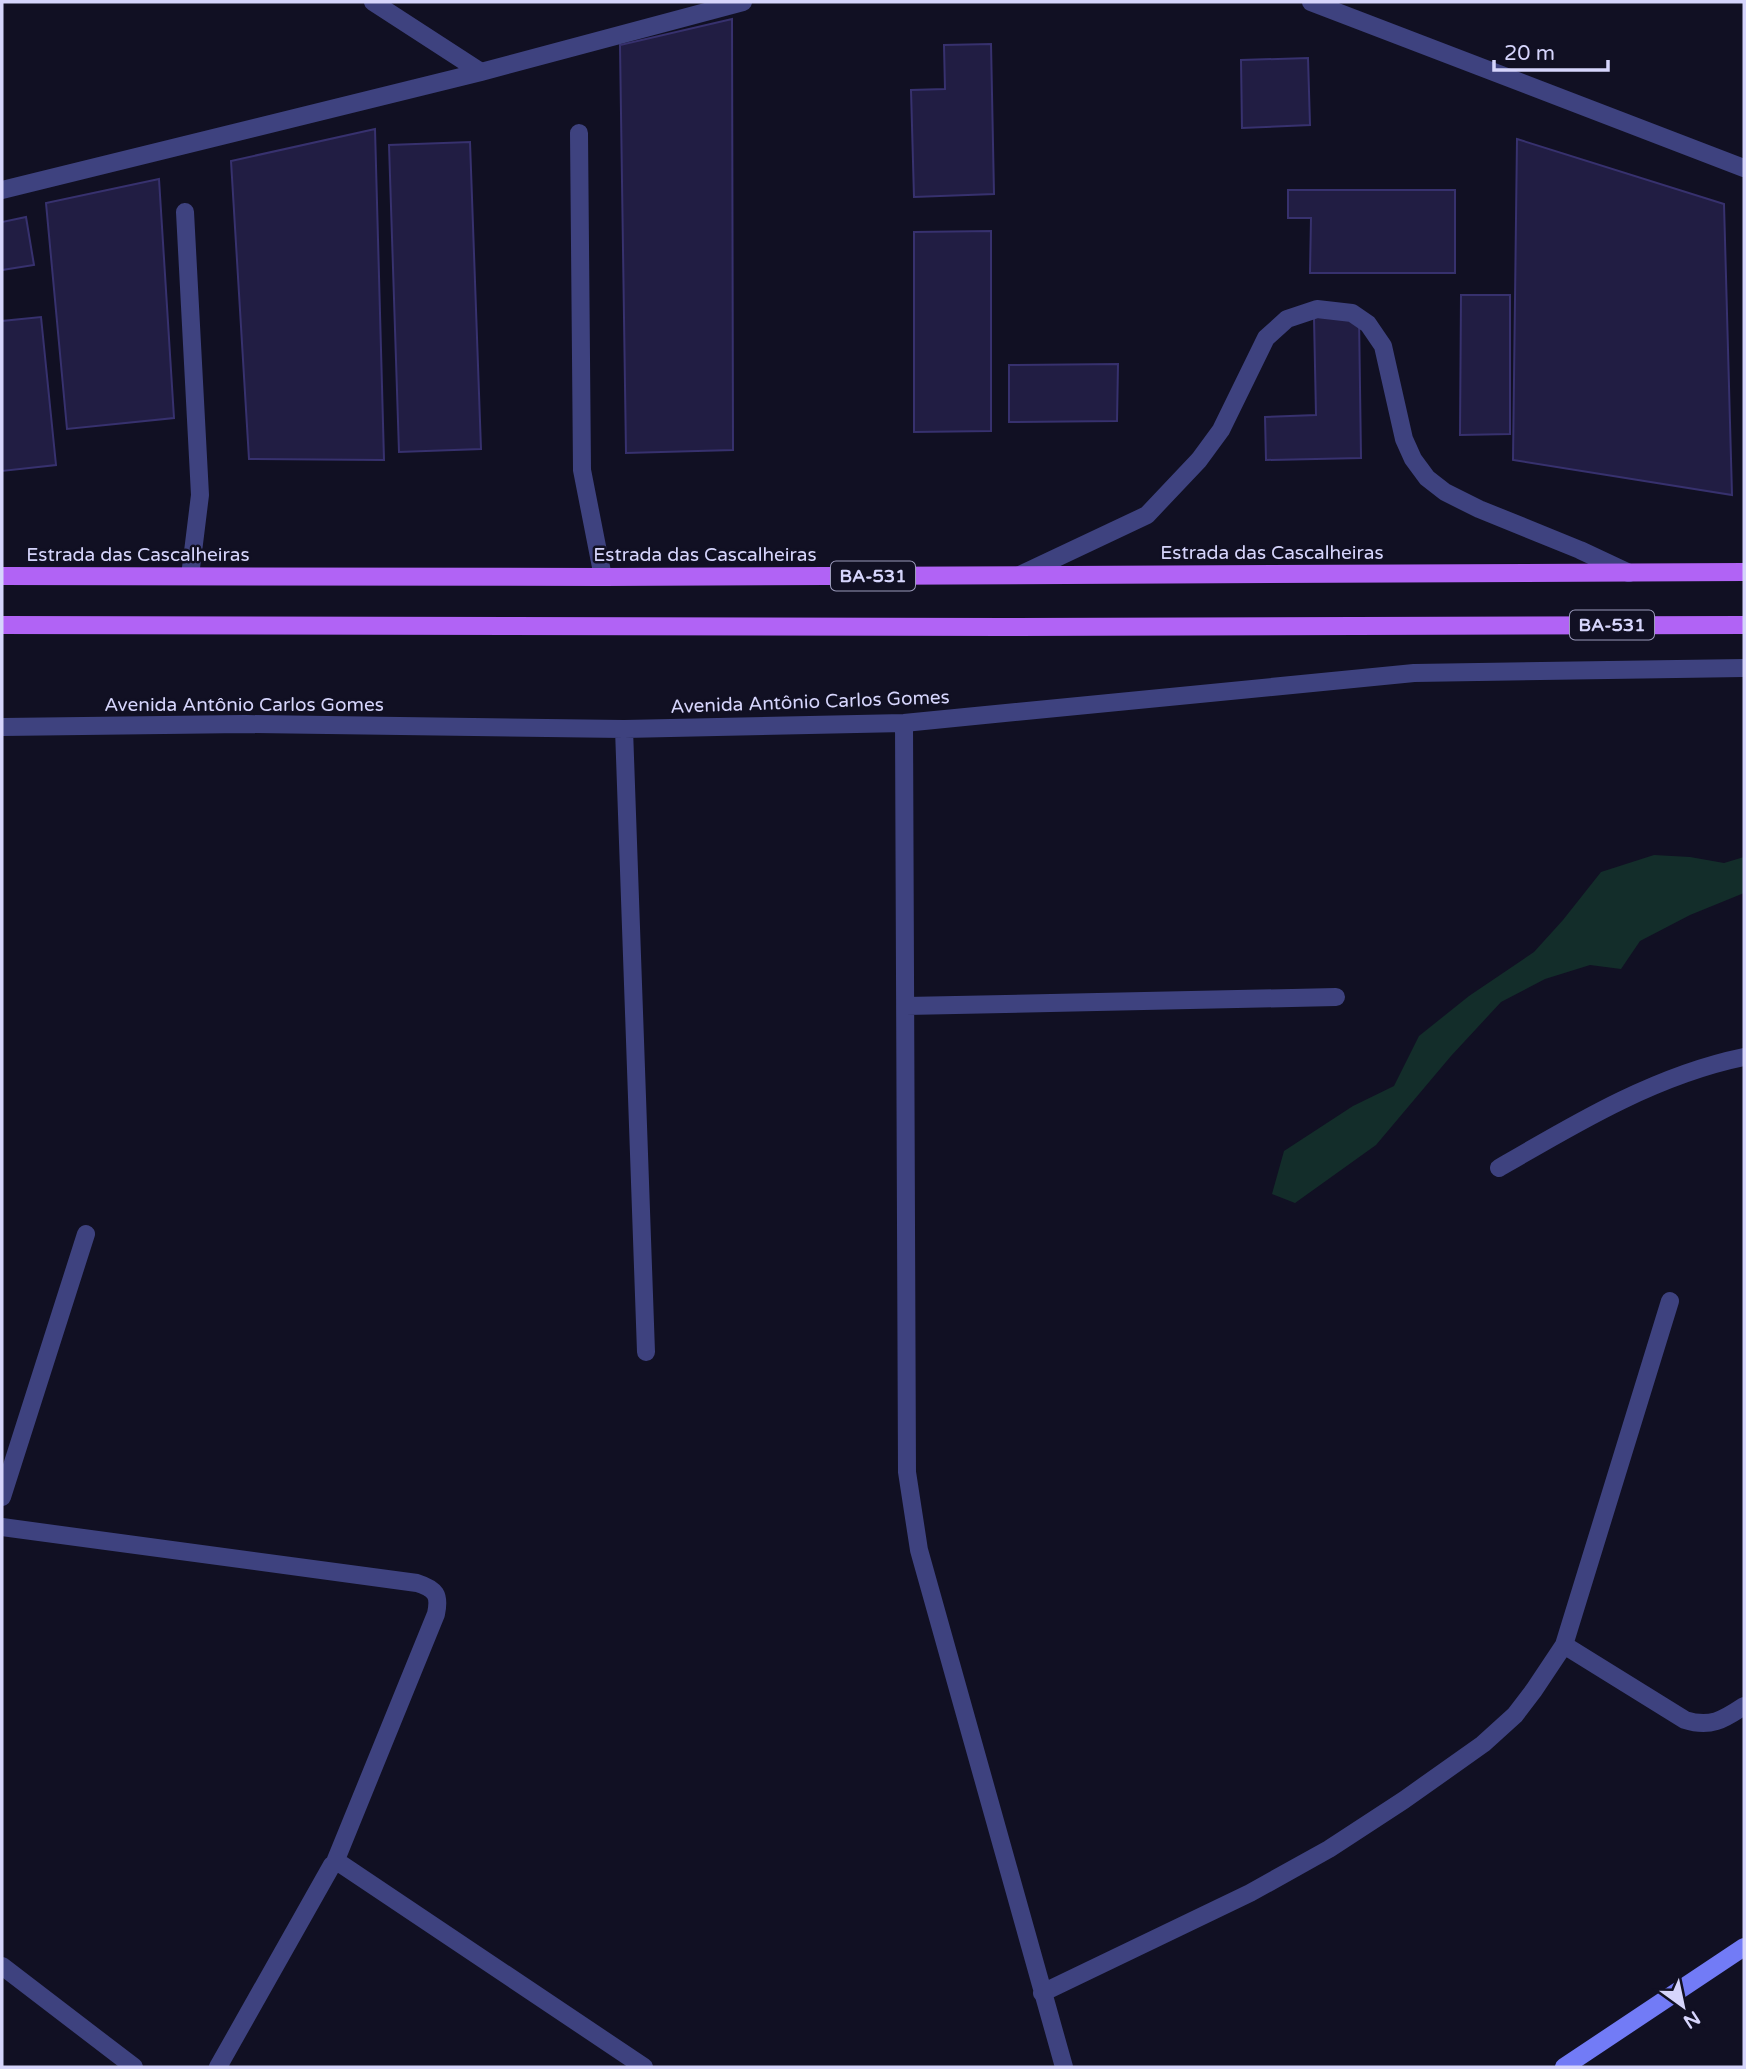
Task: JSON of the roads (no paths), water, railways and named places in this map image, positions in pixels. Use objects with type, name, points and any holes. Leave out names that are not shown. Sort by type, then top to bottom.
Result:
[{"type":"main road","name":"Estrada das Cascalheiras","points":[[2,576],[603,577],[1744,572]]},
{"type":"main road","name":"BA-531","points":[[2,625],[1744,625]]},
{"type":"street","points":[[373,2],[481,72]]},
{"type":"street","points":[[2,191],[481,72],[743,2]]},
{"type":"street","points":[[1311,2],[1744,168]]},
{"type":"street","points":[[579,132],[582,471],[603,577]]},
{"type":"street","points":[[185,212],[200,495],[190,576]]},
{"type":"street","points":[[1020,575],[1147,515],[1199,460],[1221,430],[1266,338],[1287,319],[1317,309],[1352,313],[1368,324],[1383,346],[1404,439],[1413,459],[1427,478],[1445,492],[1479,509],[1629,573]]},
{"type":"street","name":"Avenida Antônio Carlos Gomes","points":[[2,727],[246,724],[624,729],[904,723],[1414,673],[1744,668]]},
{"type":"street","points":[[904,723],[907,1472],[919,1550],[1064,2067]]},
{"type":"street","points":[[624,729],[646,1352]]},
{"type":"street","points":[[906,1006],[1336,997]]},
{"type":"street","points":[[1499,1168],[1574,1124],[1618,1102],[1673,1078],[1744,1057]]},
{"type":"street","points":[[2,1497],[86,1234]]},
{"type":"street","points":[[1042,1993],[1250,1893],[1329,1849],[1483,1744],[1515,1715],[1564,1645],[1670,1301]]},
{"type":"street","points":[[2,1527],[417,1583],[435,1593],[439,1602],[335,1862],[218,2067]]},
{"type":"street","points":[[1564,1645],[1685,1720],[1697,1724],[1709,1723],[1744,1706]]},
{"type":"street","points":[[335,1862],[344,1864],[644,2067]]},
{"type":"street","points":[[1564,2067],[1744,1947]]},
{"type":"street","points":[[2,1966],[134,2067]]}]
